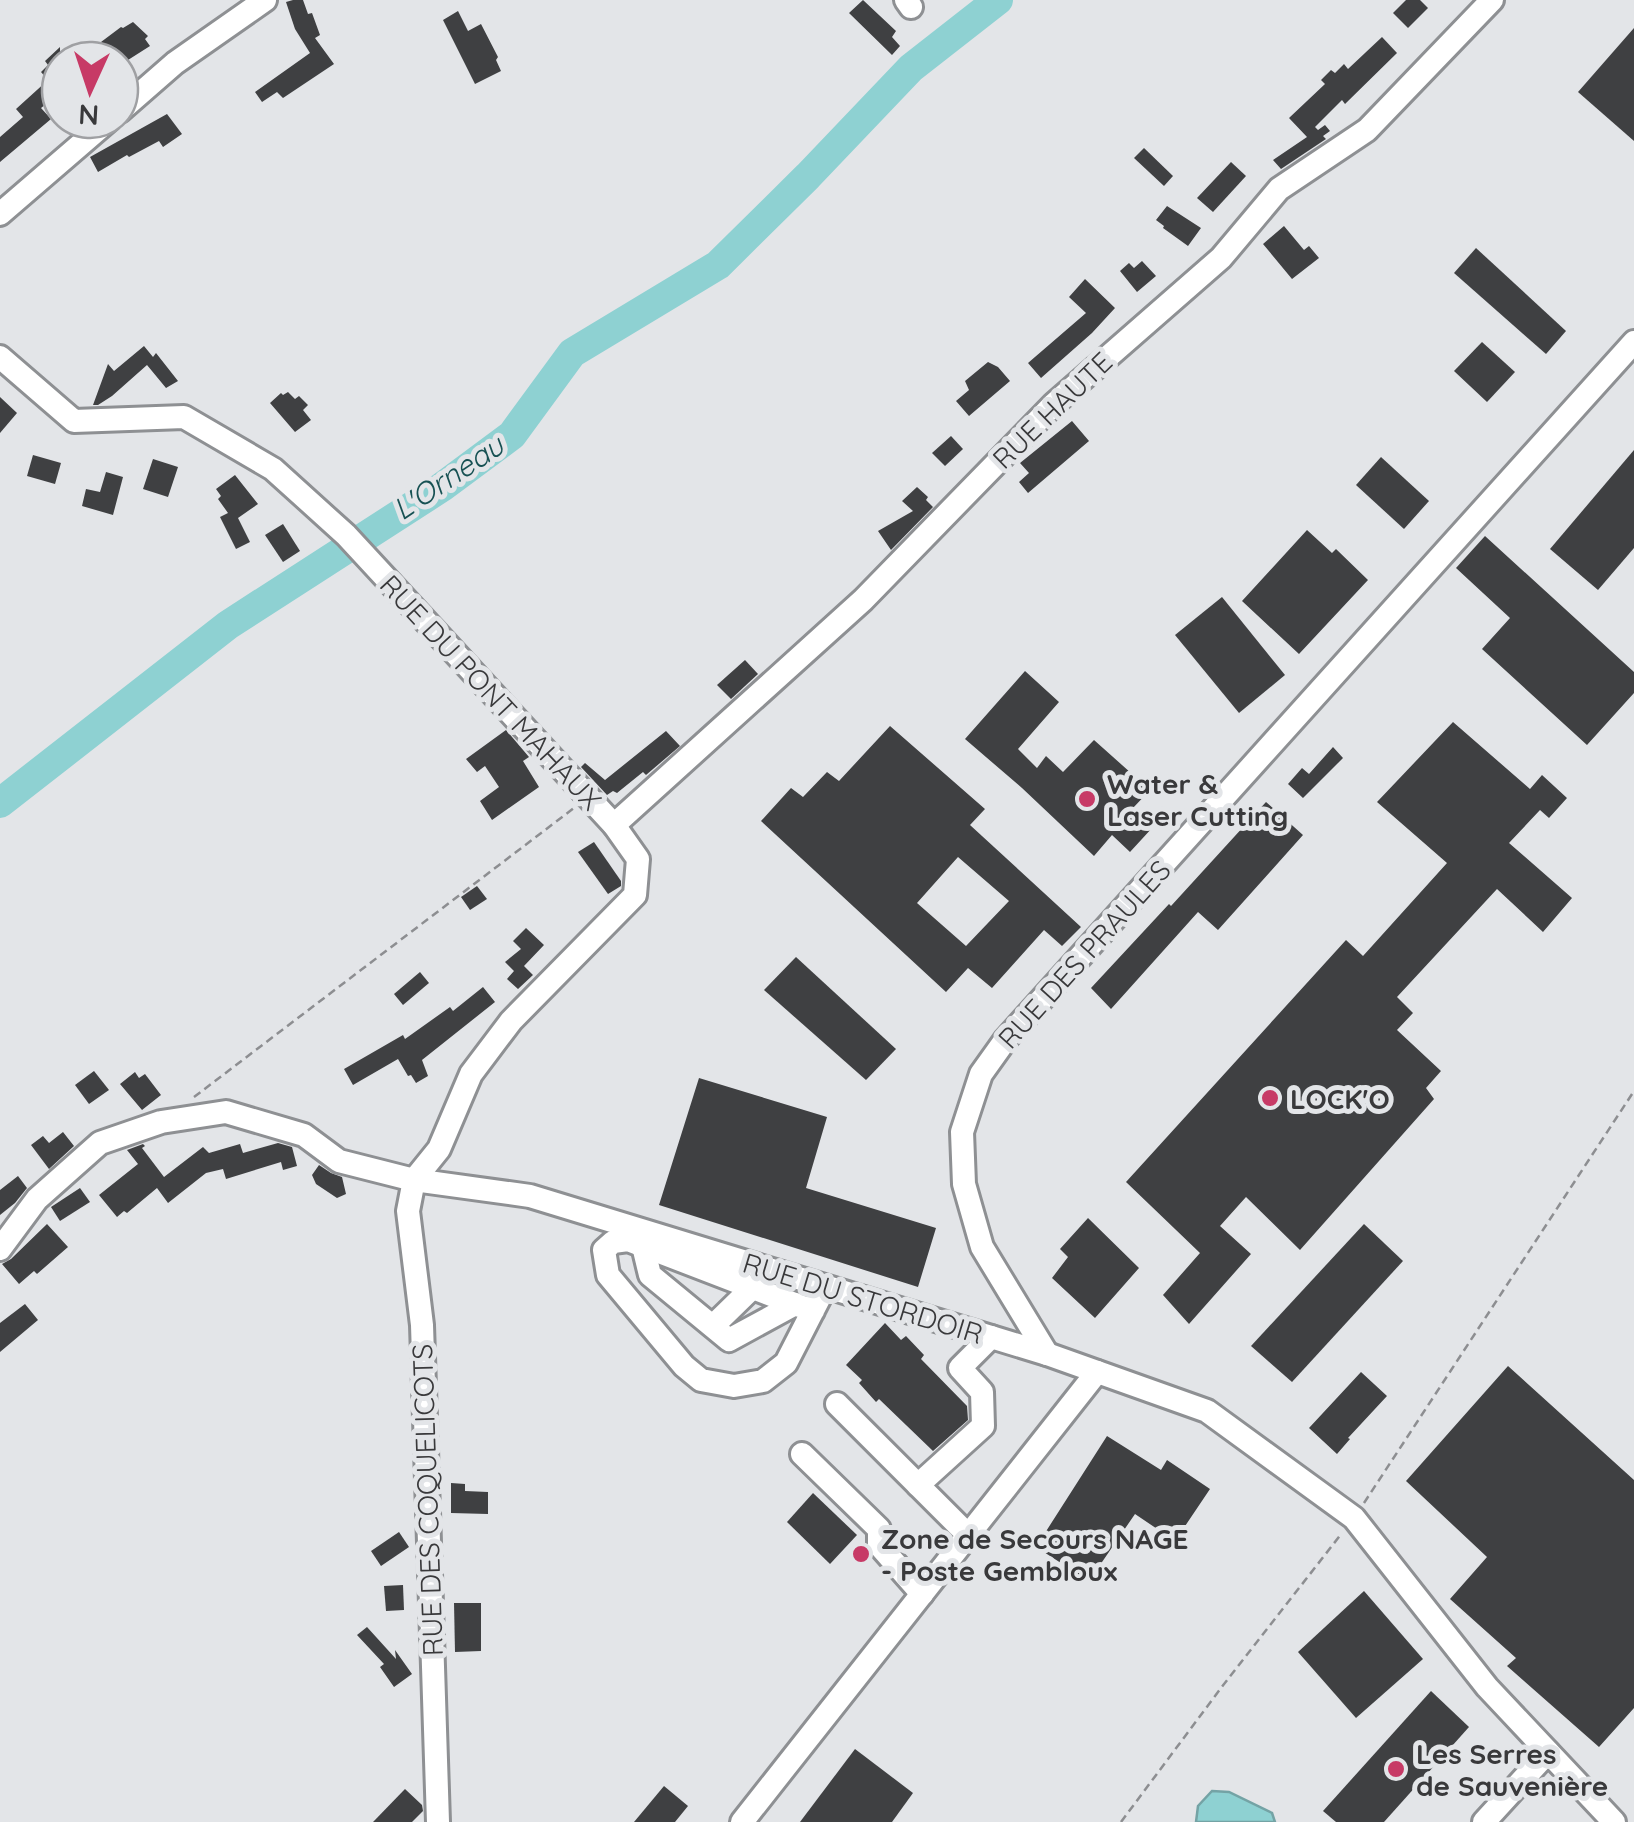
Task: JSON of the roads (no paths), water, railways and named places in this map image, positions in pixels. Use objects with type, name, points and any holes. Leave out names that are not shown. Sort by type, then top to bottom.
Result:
[{"type":"street","points":[[140,94],[265,0]]},
{"type":"street","name":"RUE HAUTE","points":[[614,825],[862,600],[1054,404],[1221,258],[1279,189],[1367,130],[1492,0]]},
{"type":"street","points":[[0,214],[86,140]]},
{"type":"street","name":"RUE DES PRAULES","points":[[1047,1354],[982,1248],[964,1184],[962,1132],[981,1074],[1006,1040],[1634,342]]},
{"type":"street","name":"RUE DU PONT MAHAUX","points":[[0,358],[74,421],[184,417],[273,470],[364,554],[614,825],[638,859],[635,895],[512,1021],[471,1074],[439,1149],[414,1180]]},
{"type":"street","name":"RUE DU STORDOIR","points":[[0,1249],[38,1199],[100,1143],[161,1122],[226,1112],[304,1135],[339,1161],[414,1180],[530,1196],[1047,1354],[1206,1411],[1354,1518],[1487,1687],[1614,1822]]},
{"type":"street","name":"RUE DES COQUELICOTS","points":[[414,1180],[408,1211],[422,1326],[438,1822]]},
{"type":"street","points":[[628,1240],[804,1308],[786,1363],[763,1381],[734,1386],[702,1380],[684,1366],[608,1276],[604,1250],[613,1242],[628,1240]]},
{"type":"street","points":[[644,1246],[650,1275],[729,1340],[804,1308],[825,1286]]},
{"type":"street","points":[[712,1326],[752,1288]]},
{"type":"street","points":[[918,1485],[983,1426],[982,1392],[960,1368],[991,1337]]},
{"type":"street","points":[[742,1822],[1097,1372]]},
{"type":"street","points":[[836,1404],[968,1535]]},
{"type":"street","points":[[802,1454],[878,1529],[879,1545],[922,1594]]},
{"type":"street","points":[[1484,1822],[1548,1752]]},
{"type":"water","points":[[1212,1791],[1229,1792],[1272,1813],[1275,1822],[1196,1822],[1198,1806]]},
{"type":"waterway","name":"L'Orneau","points":[[0,803],[228,625],[442,487],[512,435],[572,353],[718,265],[911,68],[998,0]]},
{"type":"place","name":"Water & Laser Cutting","points":[[1087,799]]},
{"type":"place","name":"LOCK'O","points":[[1270,1098]]},
{"type":"place","name":"Zone de Secours NAGE - Poste Gembloux","points":[[861,1554]]},
{"type":"place","name":"Les Serres de Sauvenière","points":[[1396,1769]]}]
